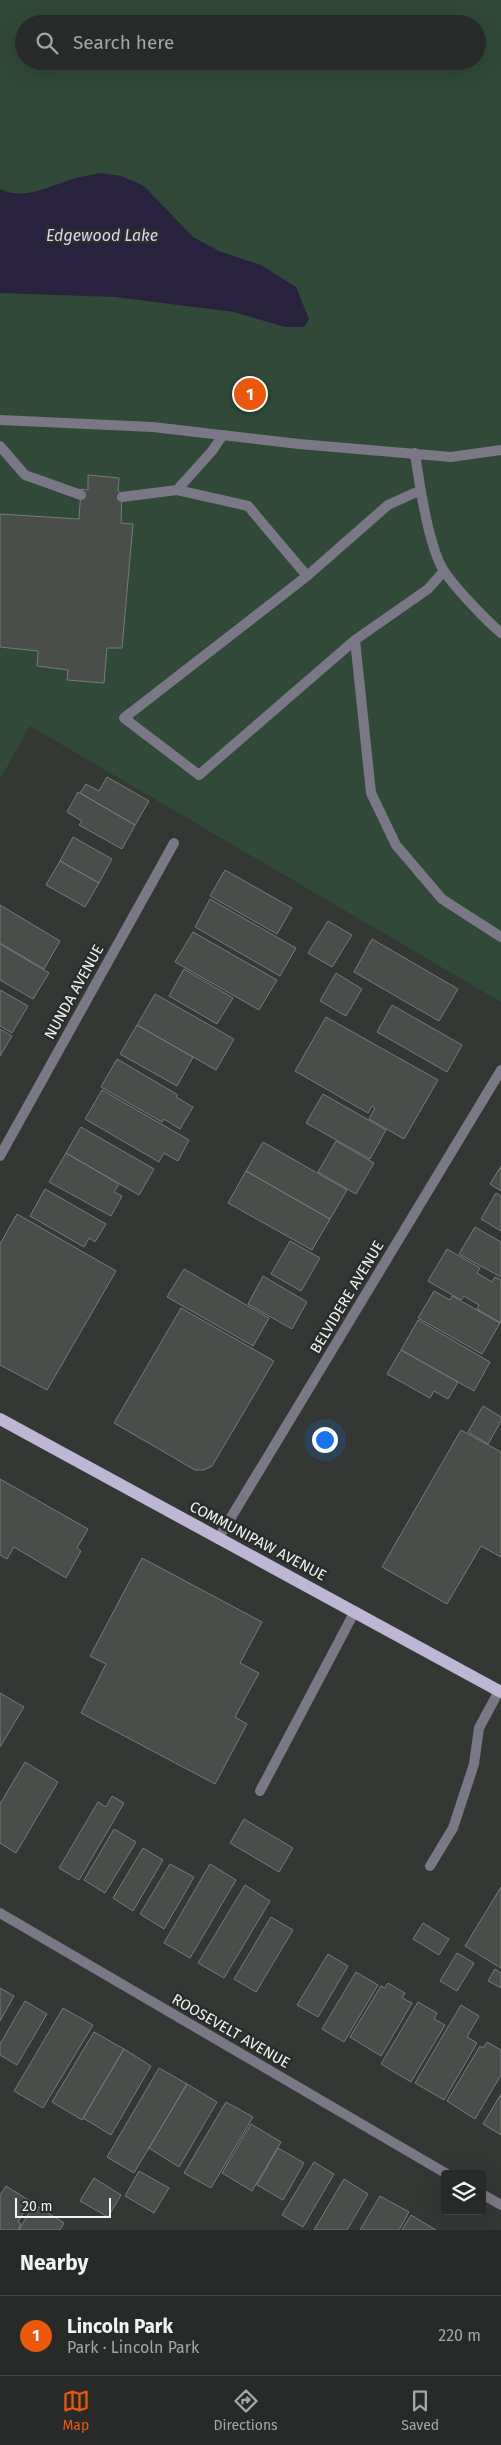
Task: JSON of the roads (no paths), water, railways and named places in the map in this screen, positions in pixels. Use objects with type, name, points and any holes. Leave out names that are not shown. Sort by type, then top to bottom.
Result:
[{"type":"main road","name":"COMMUNIPAW AVENUE","points":[[0,1419],[500,1691]]},
{"type":"street","points":[[0,420],[153,427],[223,436],[451,457],[501,450]]},
{"type":"street","points":[[177,490],[212,452],[223,436]]},
{"type":"street","points":[[0,446],[25,476],[81,495]]},
{"type":"street","points":[[415,453],[421,490],[435,546],[444,571],[501,634]]},
{"type":"street","points":[[122,497],[177,490],[248,506],[307,576]]},
{"type":"street","points":[[421,490],[388,505],[307,576],[124,718],[199,775],[355,640],[428,588],[444,571]]},
{"type":"street","points":[[355,640],[371,793],[396,844],[442,899],[501,937]]},
{"type":"street","name":"NUNDA AVENUE","points":[[0,1156],[174,843]]},
{"type":"street","name":"BELVIDERE AVENUE","points":[[218,1539],[501,1070]]},
{"type":"street","points":[[260,1790],[355,1611]]},
{"type":"street","points":[[430,1866],[453,1828],[474,1764],[479,1728],[500,1691]]},
{"type":"street","name":"ROOSEVELT AVENUE","points":[[0,1913],[441,2170]]},
{"type":"street","points":[[486,2196],[501,2205]]},
{"type":"water","name":"Edgewood Lake","points":[[101,173],[121,176],[144,186],[193,237],[221,252],[261,265],[296,287],[309,319],[304,327],[285,327],[234,312],[115,297],[0,293],[0,189],[9,192],[28,193],[76,178]]},
{"type":"place","name":"Lincoln Park","points":[[250,394]]}]
